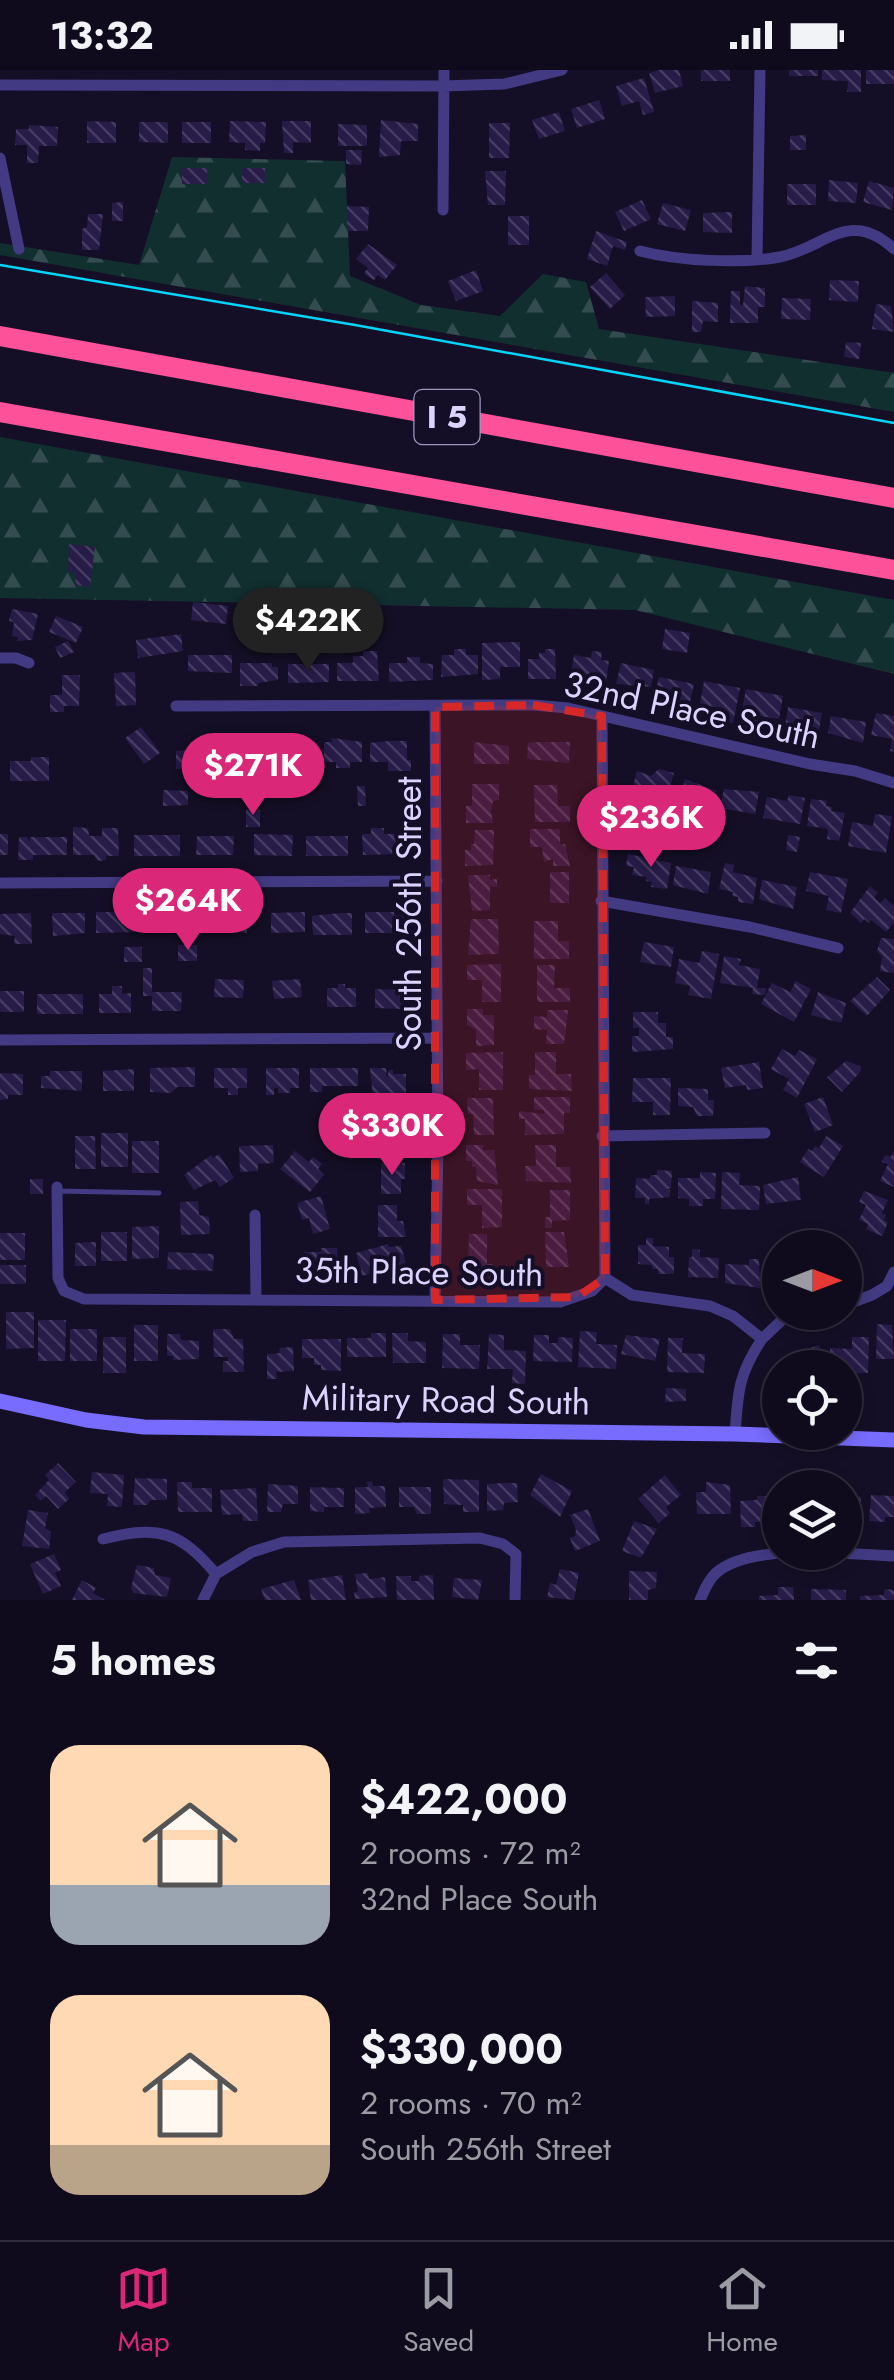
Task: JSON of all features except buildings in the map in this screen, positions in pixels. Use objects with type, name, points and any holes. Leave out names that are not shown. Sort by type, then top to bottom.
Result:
[{"type":"highway","name":"I 5","points":[[0,336],[894,498]]},
{"type":"highway","name":"I 5","points":[[0,412],[894,570]]},
{"type":"main road","name":"Military Road South","points":[[0,1404],[144,1427],[735,1434],[894,1440]]},
{"type":"street","points":[[443,210],[444,70]]},
{"type":"street","points":[[0,85],[443,86],[504,84],[562,70]]},
{"type":"street","points":[[758,258],[760,70]]},
{"type":"street","points":[[0,158],[19,249]]},
{"type":"street","points":[[640,250],[671,259],[782,256],[851,230],[870,231],[894,249]]},
{"type":"street","points":[[0,658],[29,663]]},
{"type":"street","name":"32nd Place South","points":[[176,706],[533,705],[602,716],[894,783]]},
{"type":"street","name":"South 256th Street","points":[[434,708],[436,1300]]},
{"type":"street","points":[[602,716],[605,1278],[632,1295],[710,1306],[733,1316],[762,1339]]},
{"type":"street","points":[[0,883],[437,880]]},
{"type":"street","points":[[601,902],[750,927],[838,948]]},
{"type":"street","points":[[0,1040],[437,1038]]},
{"type":"street","points":[[602,1136],[765,1133]]},
{"type":"street","name":"35th Place South","points":[[57,1189],[58,1278],[64,1291],[84,1300],[560,1302],[592,1291],[605,1278]]},
{"type":"street","points":[[254,1215],[256,1298]]},
{"type":"street","points":[[862,1299],[891,1288],[894,1272]]},
{"type":"street","points":[[735,1434],[744,1366],[771,1330]]},
{"type":"street","points":[[103,1539],[151,1532],[171,1535],[192,1546],[216,1574]]},
{"type":"street","points":[[203,1600],[216,1574],[252,1552],[284,1542],[480,1538],[503,1544],[516,1554],[516,1600]]},
{"type":"street","points":[[700,1600],[717,1572],[746,1558],[768,1554],[894,1556]]},
{"type":"lane","points":[[57,1189],[159,1193]]},
{"type":"highlighted area","points":[[533,705],[602,716],[605,1278],[577,1297],[435,1300],[435,707]]},
{"type":"green space","points":[[172,157],[345,161],[350,276],[421,305],[500,316],[543,274],[586,282],[599,329],[894,373],[894,412],[0,255],[0,243],[139,265]]},
{"type":"green space","points":[[0,437],[894,600],[894,674],[635,610],[0,598]]},
{"type":"tram line","points":[[0,265],[894,423]]}]
